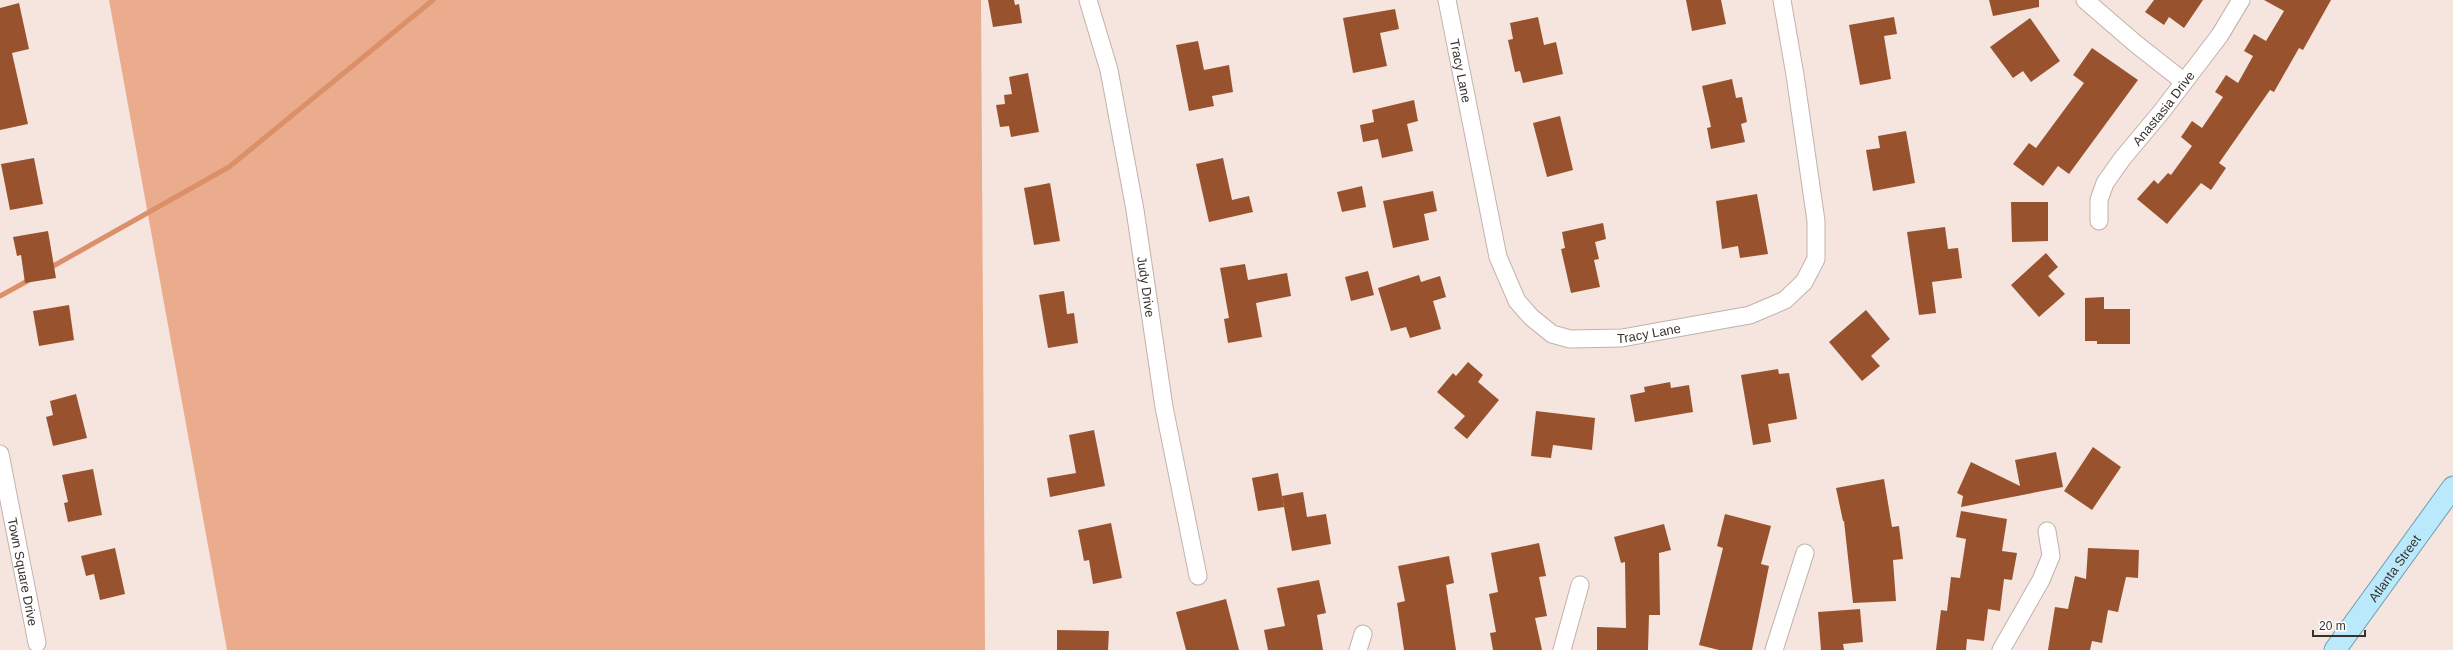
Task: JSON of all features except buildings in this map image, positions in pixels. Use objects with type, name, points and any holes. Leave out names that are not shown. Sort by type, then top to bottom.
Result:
[{"type":"main road","name":"Atlanta Street","points":[[2335,650],[2453,487]]},
{"type":"street","name":"Judy Drive","points":[[1088,0],[1090,12],[1109,70],[1135,210],[1164,407],[1198,576]]},
{"type":"street","name":"Tracy Lane","points":[[1447,0],[1498,257],[1517,301],[1531,317],[1552,334],[1570,339],[1622,338],[1750,315],[1785,300],[1804,282],[1816,259],[1816,221],[1795,75],[1782,0]]},
{"type":"street","points":[[2085,0],[2136,44],[2183,81]]},
{"type":"street","name":"Anastasia Drive","points":[[2099,221],[2100,200],[2105,183],[2122,159],[2162,111],[2183,81],[2220,35],[2241,0]]},
{"type":"street","name":"Town Square Drive","points":[[0,454],[37,643]]},
{"type":"street","points":[[2001,650],[2041,580],[2051,556],[2047,531]]},
{"type":"street","points":[[1774,650],[1805,554]]},
{"type":"street","points":[[1562,650],[1580,585]]},
{"type":"shaded area","points":[[109,0],[981,0],[985,650],[227,650]]},
{"type":"waterway","points":[[48,269],[229,167],[433,0]]},
{"type":"waterway","points":[[0,296],[31,279]]}]
